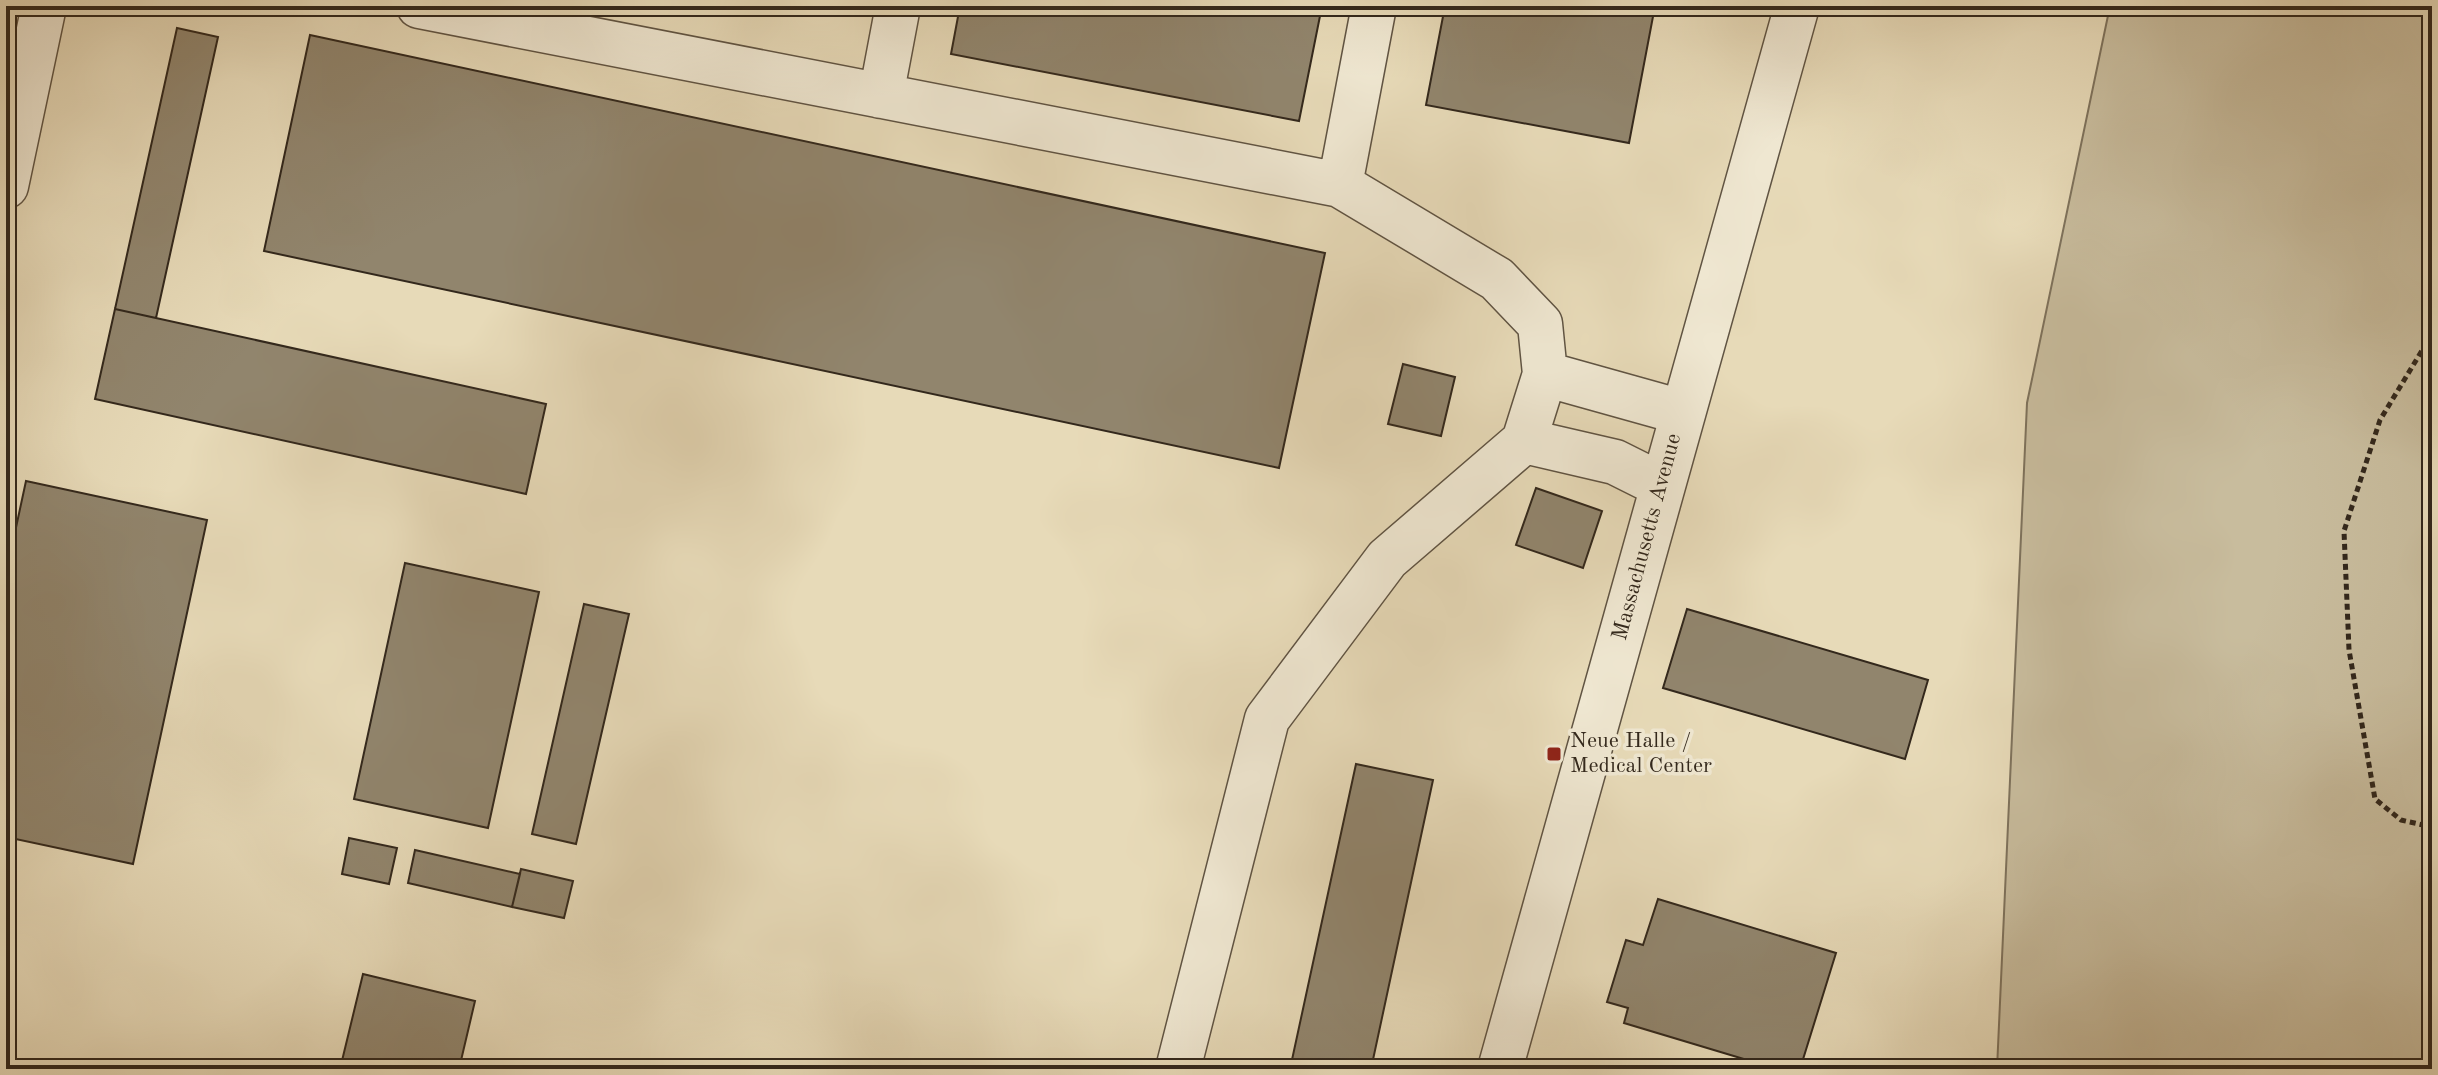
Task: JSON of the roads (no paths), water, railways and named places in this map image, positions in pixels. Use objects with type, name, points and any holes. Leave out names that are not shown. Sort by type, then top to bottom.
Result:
[{"type":"street","points":[[6,186],[44,6]]},
{"type":"street","points":[[419,6],[1340,185],[1497,279],[1540,324],[1545,374],[1524,441],[1387,559],[1267,719],[1178,1069]]},
{"type":"street","points":[[881,96],[898,6]]},
{"type":"street","points":[[1340,185],[1374,6]]},
{"type":"street","name":"Massachusetts Avenue","points":[[1500,1069],[1681,412],[1797,6]]},
{"type":"street","points":[[1545,374],[1681,412]]},
{"type":"street","points":[[1524,441],[1615,462],[1661,485]]},
{"type":"place","name":"Neue Halle / Medical Center","points":[[1554,754]]}]
